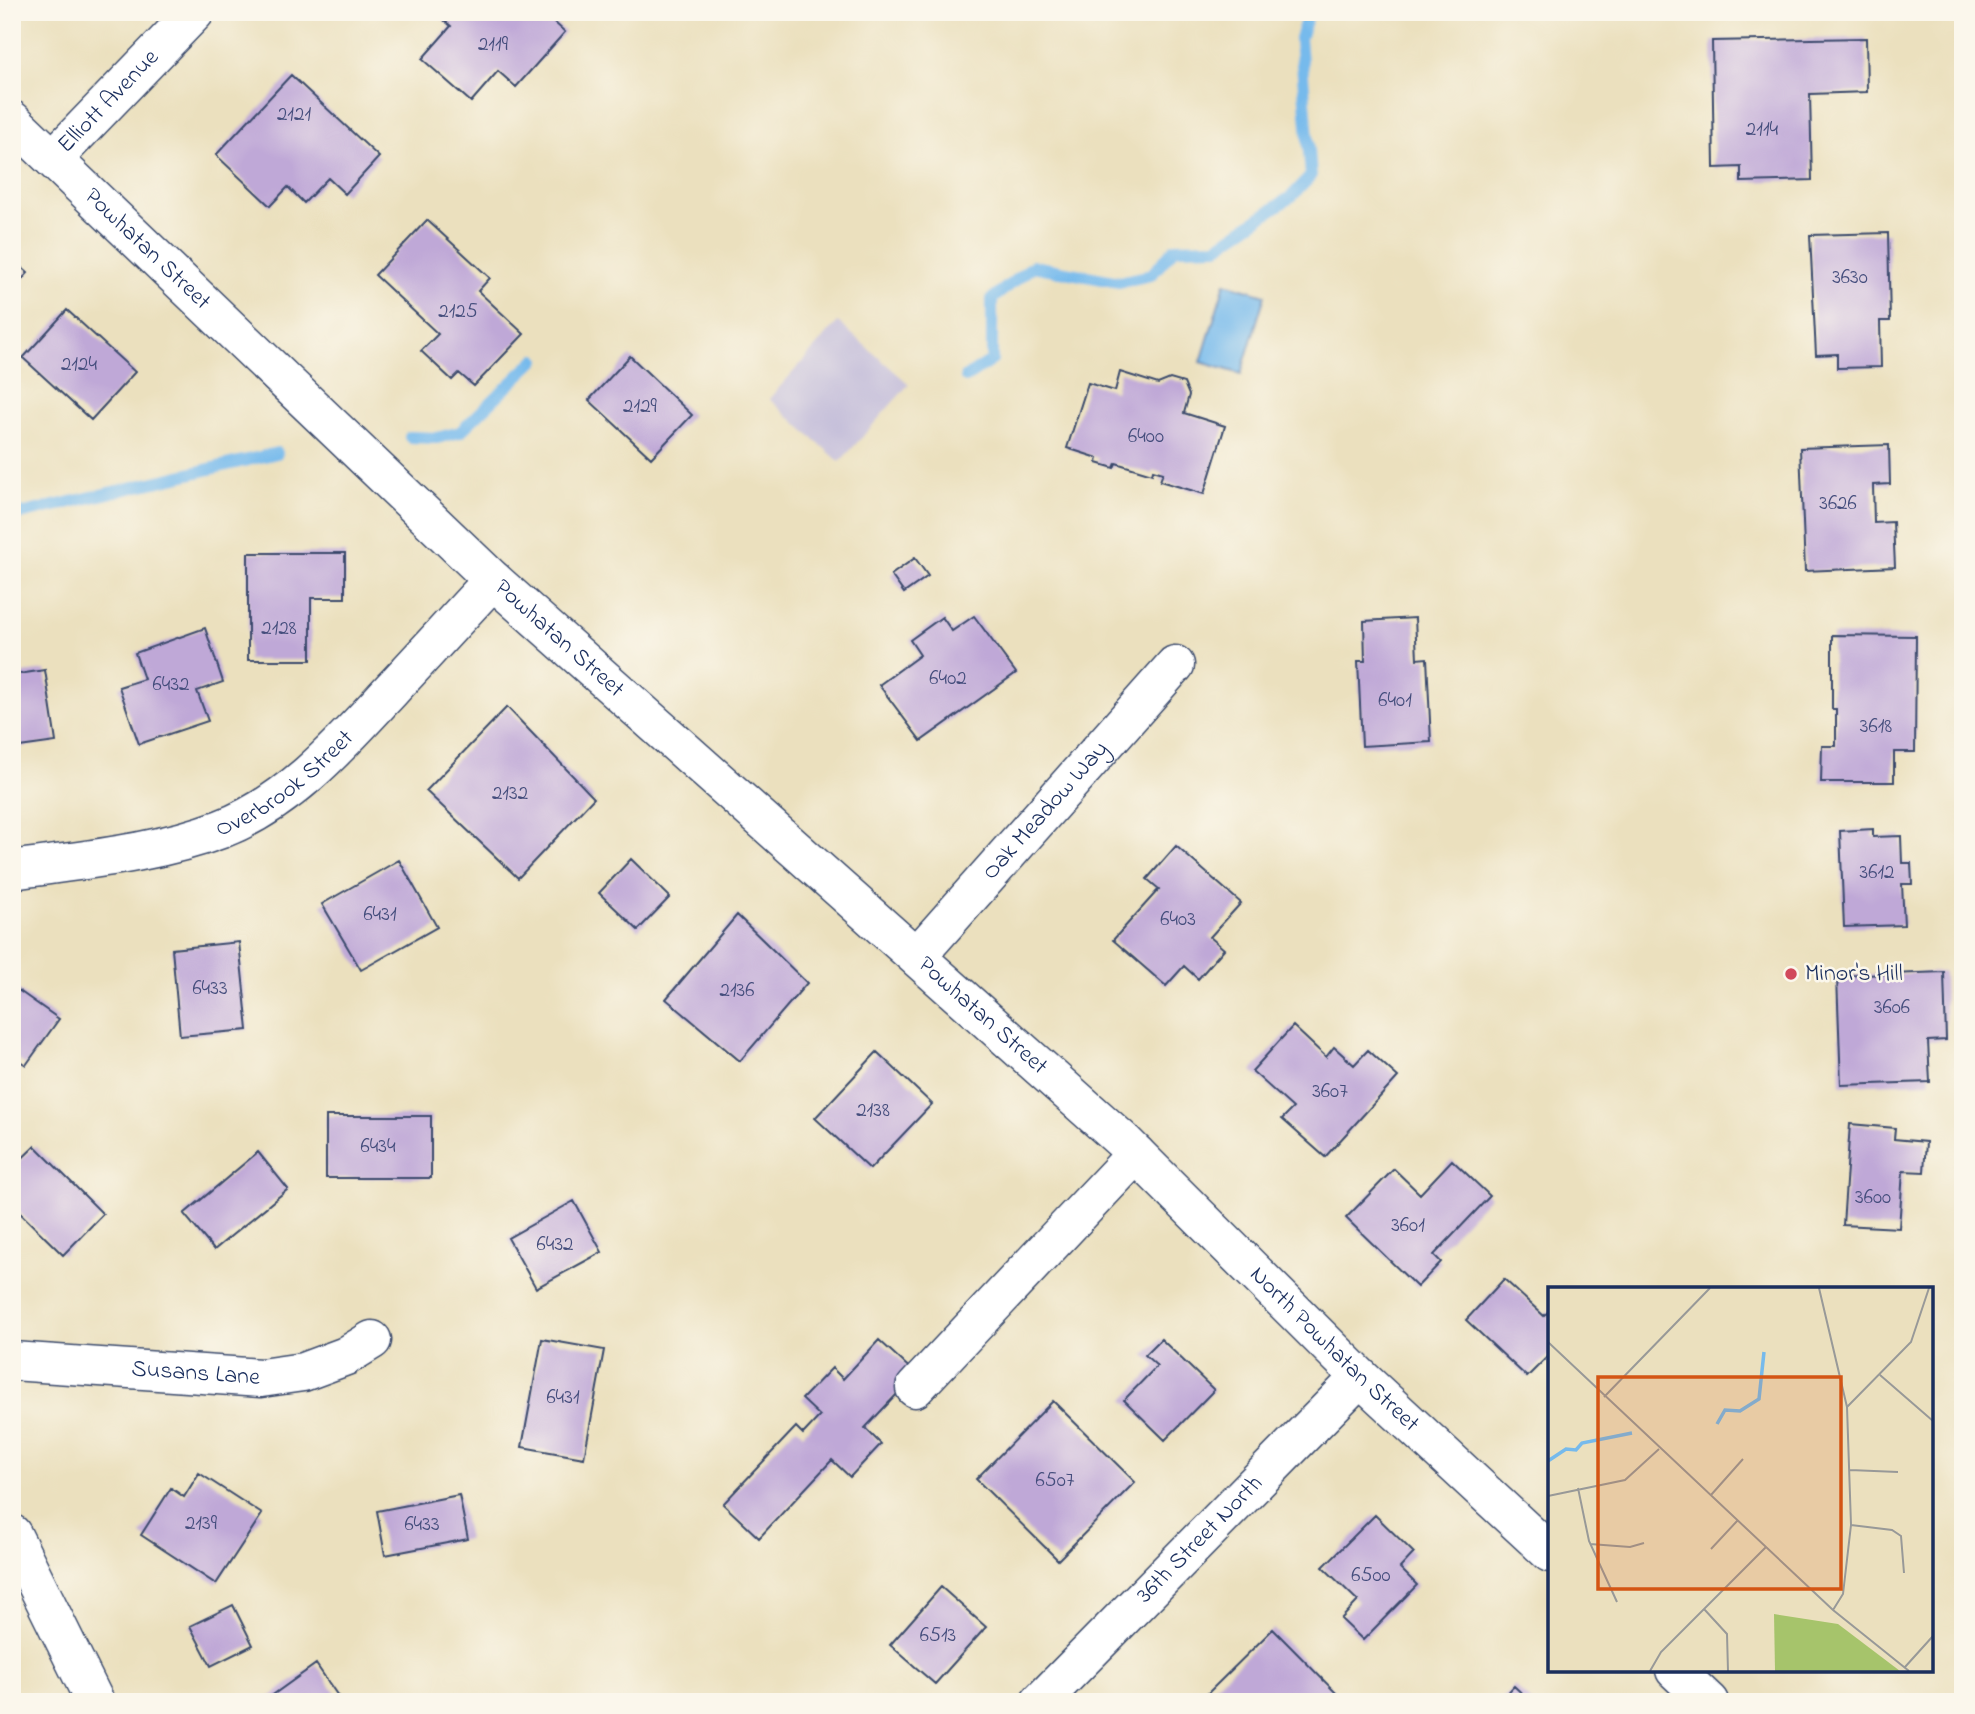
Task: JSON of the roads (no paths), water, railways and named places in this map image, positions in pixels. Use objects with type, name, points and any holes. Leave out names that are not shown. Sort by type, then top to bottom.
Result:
[{"type":"street","name":"Elliott Avenue","points":[[53,159],[195,12]]},
{"type":"street","name":"Powhatan Street","points":[[12,120],[493,580],[1130,1148]]},
{"type":"street","name":"Overbrook Street","points":[[12,870],[187,841],[223,829],[256,812],[295,786],[346,739],[493,580]]},
{"type":"street","name":"Oak Meadow Way","points":[[917,956],[1175,665]]},
{"type":"street","name":"North Powhatan Street","points":[[1130,1148],[1360,1377],[1548,1551]]},
{"type":"street","points":[[915,1388],[1130,1148]]},
{"type":"street","name":"Susans Lane","points":[[12,1361],[261,1378],[303,1372],[346,1356],[372,1340]]},
{"type":"street","name":"36th Street North","points":[[1040,1702],[1360,1377]]},
{"type":"street","points":[[12,1534],[95,1702]]},
{"type":"street","points":[[1677,1672],[1709,1702]]},
{"type":"water","points":[[1225,283],[1265,295],[1241,374],[1201,362]]},
{"type":"waterway","points":[[966,377],[992,360],[992,299],[1033,266],[1119,282],[1151,275],[1175,248],[1217,247],[1292,196],[1311,176],[1300,38],[1309,12]]},
{"type":"waterway","points":[[410,437],[437,438],[460,432],[535,360]]},
{"type":"waterway","points":[[12,516],[277,453]]},
{"type":"place","name":"Minor's Hill","points":[[1791,974]]}]
